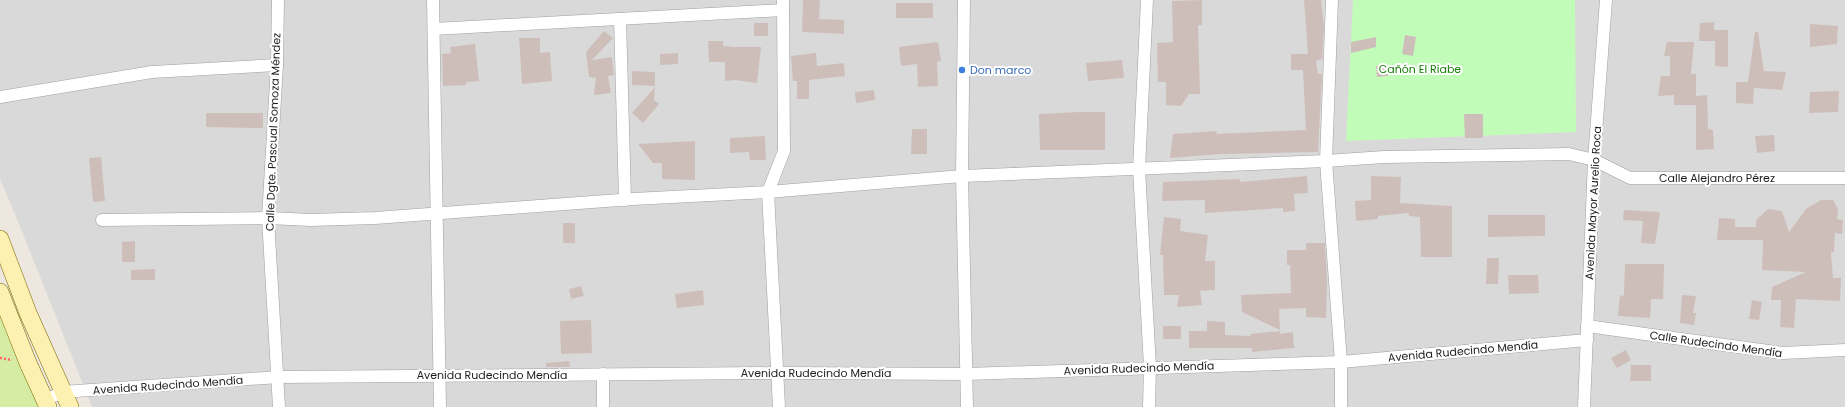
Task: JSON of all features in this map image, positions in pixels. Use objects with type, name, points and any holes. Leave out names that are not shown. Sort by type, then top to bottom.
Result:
[{"type":"main road","points":[[0,239],[28,313],[70,407]]},
{"type":"main road","points":[[0,292],[28,363],[47,403]]},
{"type":"street","name":"Calle Dgte. Pascual Somoza Méndez","points":[[278,0],[277,65],[268,218],[279,377],[279,407]]},
{"type":"street","points":[[433,0],[440,407]]},
{"type":"street","points":[[964,0],[962,176],[967,407]]},
{"type":"street","points":[[1147,0],[1139,169],[1150,367],[1149,407]]},
{"type":"street","points":[[1332,0],[1326,161],[1341,362],[1341,407]]},
{"type":"street","name":"Avenida Mayor Aurelio Roca","points":[[1584,407],[1594,160],[1606,0]]},
{"type":"street","points":[[434,29],[620,19],[783,5],[784,152],[768,192],[779,407]]},
{"type":"street","points":[[620,19],[625,200]]},
{"type":"street","points":[[0,97],[152,72],[277,65]]},
{"type":"street","name":"Calle Alejandro Pérez","points":[[102,220],[268,218],[311,220],[375,218],[625,200],[768,192],[962,176],[1326,161],[1384,157],[1569,154],[1594,160],[1630,178],[1845,178]]},
{"type":"street","name":"Calle Rudecindo Mendía","points":[[1587,326],[1783,353],[1845,350]]},
{"type":"street","name":"Avenida Rudecindo Mendía","points":[[47,403],[62,392],[279,377],[778,373],[967,374],[1341,362],[1587,340]]},
{"type":"street","points":[[603,374],[603,407]]},
{"type":"shaded area","points":[[0,0],[1845,0],[1845,407],[92,407],[0,179]]},
{"type":"green space","name":"Cañón El Riabe","points":[[1353,0],[1575,0],[1576,132],[1346,141]]},
{"type":"green space","points":[[0,307],[36,402],[39,407],[0,407]]},
{"type":"building","points":[[803,0],[820,0],[819,19],[844,20],[844,34],[802,32]]},
{"type":"building","points":[[1202,0],[1202,25],[1198,25],[1200,94],[1189,94],[1181,106],[1166,105],[1166,82],[1158,82],[1157,43],[1173,42],[1172,1]]},
{"type":"building","points":[[1304,0],[1321,0],[1324,27],[1322,59],[1316,61],[1318,74],[1322,74],[1318,152],[1221,154],[1170,158],[1173,134],[1217,131],[1216,134],[1306,130],[1303,70],[1291,70],[1291,54],[1308,54]]},
{"type":"building","points":[[896,3],[933,3],[933,18],[896,18]]},
{"type":"building","points":[[1714,22],[1714,30],[1728,30],[1728,67],[1715,66],[1715,41],[1699,41],[1700,23]]},
{"type":"building","points":[[754,23],[768,23],[768,36],[754,36]]},
{"type":"building","points":[[1810,24],[1838,26],[1837,44],[1810,47]]},
{"type":"building","points":[[604,31],[613,38],[592,60],[612,57],[614,75],[608,76],[611,93],[594,95],[596,78],[589,77],[586,52]]},
{"type":"building","points":[[1755,32],[1758,32],[1764,71],[1786,72],[1782,90],[1754,88],[1753,104],[1736,103],[1736,82],[1748,82]]},
{"type":"building","points":[[1405,35],[1416,37],[1413,56],[1402,54]]},
{"type":"building","points":[[1376,37],[1376,47],[1351,53],[1351,42]]},
{"type":"building","points":[[519,38],[540,38],[540,53],[550,52],[552,81],[522,84]]},
{"type":"building","points":[[708,41],[723,41],[723,46],[729,47],[761,47],[757,83],[735,80],[725,81],[725,62],[709,62]]},
{"type":"building","points":[[938,42],[941,61],[937,62],[938,86],[918,87],[917,64],[901,66],[899,47]]},
{"type":"building","points":[[1667,42],[1694,42],[1691,74],[1696,74],[1696,96],[1707,95],[1708,129],[1713,130],[1714,149],[1696,150],[1696,105],[1674,105],[1674,95],[1658,96],[1661,76],[1670,76],[1670,56],[1664,56]]},
{"type":"building","points":[[475,44],[479,81],[466,82],[466,85],[443,86],[442,54],[451,53],[450,47]]},
{"type":"building","points":[[678,53],[678,64],[660,65],[660,54]]},
{"type":"building","points":[[816,53],[817,66],[844,63],[845,76],[809,80],[809,99],[797,99],[797,81],[793,81],[791,56]]},
{"type":"building","points":[[1122,60],[1124,78],[1088,81],[1086,63]]},
{"type":"building","points":[[1387,65],[1388,76],[1377,77],[1376,66]]},
{"type":"building","points":[[632,71],[655,72],[655,86],[632,85]]},
{"type":"building","points":[[655,87],[654,100],[659,104],[643,123],[632,113]]},
{"type":"building","points":[[874,90],[875,100],[856,103],[855,92]]},
{"type":"building","points":[[1839,91],[1838,112],[1809,113],[1810,92]]},
{"type":"building","points":[[1105,112],[1105,150],[1040,150],[1039,114]]},
{"type":"building","points":[[206,113],[263,113],[263,128],[206,127]]},
{"type":"building","points":[[1464,114],[1483,114],[1483,138],[1465,138]]},
{"type":"building","points":[[912,129],[927,129],[927,154],[911,154]]},
{"type":"building","points":[[1774,135],[1775,151],[1757,153],[1755,136]]},
{"type":"building","points":[[765,136],[766,160],[750,160],[749,152],[730,153],[730,138]]},
{"type":"building","points":[[695,141],[695,180],[662,179],[662,163],[653,163],[638,144]]},
{"type":"building","points":[[101,157],[105,201],[93,202],[89,158]]},
{"type":"building","points":[[1307,176],[1308,193],[1294,194],[1295,211],[1283,212],[1283,208],[1205,213],[1205,200],[1162,201],[1163,182],[1240,179],[1240,182]]},
{"type":"building","points":[[1371,176],[1401,177],[1400,203],[1452,206],[1452,257],[1421,257],[1420,217],[1409,216],[1409,213],[1378,216],[1378,219],[1356,221],[1355,201],[1371,200]]},
{"type":"building","points":[[1821,200],[1833,200],[1838,209],[1837,219],[1843,220],[1842,234],[1835,233],[1834,252],[1831,252],[1833,278],[1841,278],[1840,301],[1796,299],[1794,328],[1780,327],[1781,300],[1771,300],[1772,287],[1806,272],[1762,270],[1763,240],[1717,240],[1719,218],[1735,219],[1735,227],[1756,227],[1756,220],[1768,209],[1782,211],[1789,232],[1806,209]]},
{"type":"building","points":[[1624,210],[1660,212],[1655,244],[1641,243],[1643,221],[1623,220]]},
{"type":"building","points":[[1488,215],[1545,215],[1545,236],[1488,237]]},
{"type":"building","points":[[1164,217],[1181,219],[1180,231],[1208,235],[1205,261],[1215,261],[1215,290],[1200,291],[1202,305],[1177,307],[1179,295],[1164,295],[1163,255],[1160,255]]},
{"type":"building","points":[[563,223],[575,223],[575,243],[563,243]]},
{"type":"building","points":[[135,241],[135,262],[122,262],[122,242]]},
{"type":"building","points":[[1306,243],[1325,243],[1327,281],[1326,318],[1306,317],[1306,308],[1279,309],[1280,330],[1242,312],[1241,295],[1291,293],[1290,265],[1287,265],[1287,250],[1306,250]]},
{"type":"building","points":[[1487,258],[1499,258],[1498,284],[1486,284]]},
{"type":"building","points":[[1625,264],[1664,264],[1663,299],[1651,299],[1650,318],[1618,316],[1620,295],[1624,296]]},
{"type":"building","points":[[155,269],[155,280],[131,280],[131,270]]},
{"type":"building","points":[[1508,275],[1538,275],[1539,293],[1509,294]]},
{"type":"building","points":[[581,286],[584,296],[571,299],[569,289]]},
{"type":"building","points":[[703,290],[704,305],[677,308],[675,294]]},
{"type":"building","points":[[1682,295],[1696,296],[1693,313],[1696,313],[1694,325],[1680,323]]},
{"type":"building","points":[[1752,300],[1762,302],[1759,320],[1749,319]]},
{"type":"building","points":[[591,320],[592,353],[561,354],[560,321]]},
{"type":"building","points":[[1207,321],[1225,322],[1225,335],[1251,336],[1250,334],[1280,331],[1280,334],[1293,332],[1294,348],[1252,352],[1252,348],[1189,348],[1189,331],[1207,331]]},
{"type":"building","points":[[1163,326],[1181,326],[1181,339],[1163,339]]},
{"type":"building","points":[[1626,350],[1631,360],[1617,368],[1611,358]]},
{"type":"building","points":[[569,361],[570,367],[546,367],[546,363]]},
{"type":"building","points":[[1631,365],[1651,365],[1651,381],[1630,381]]},
{"type":"place","name":"Don marco","points":[[962,70]]}]
